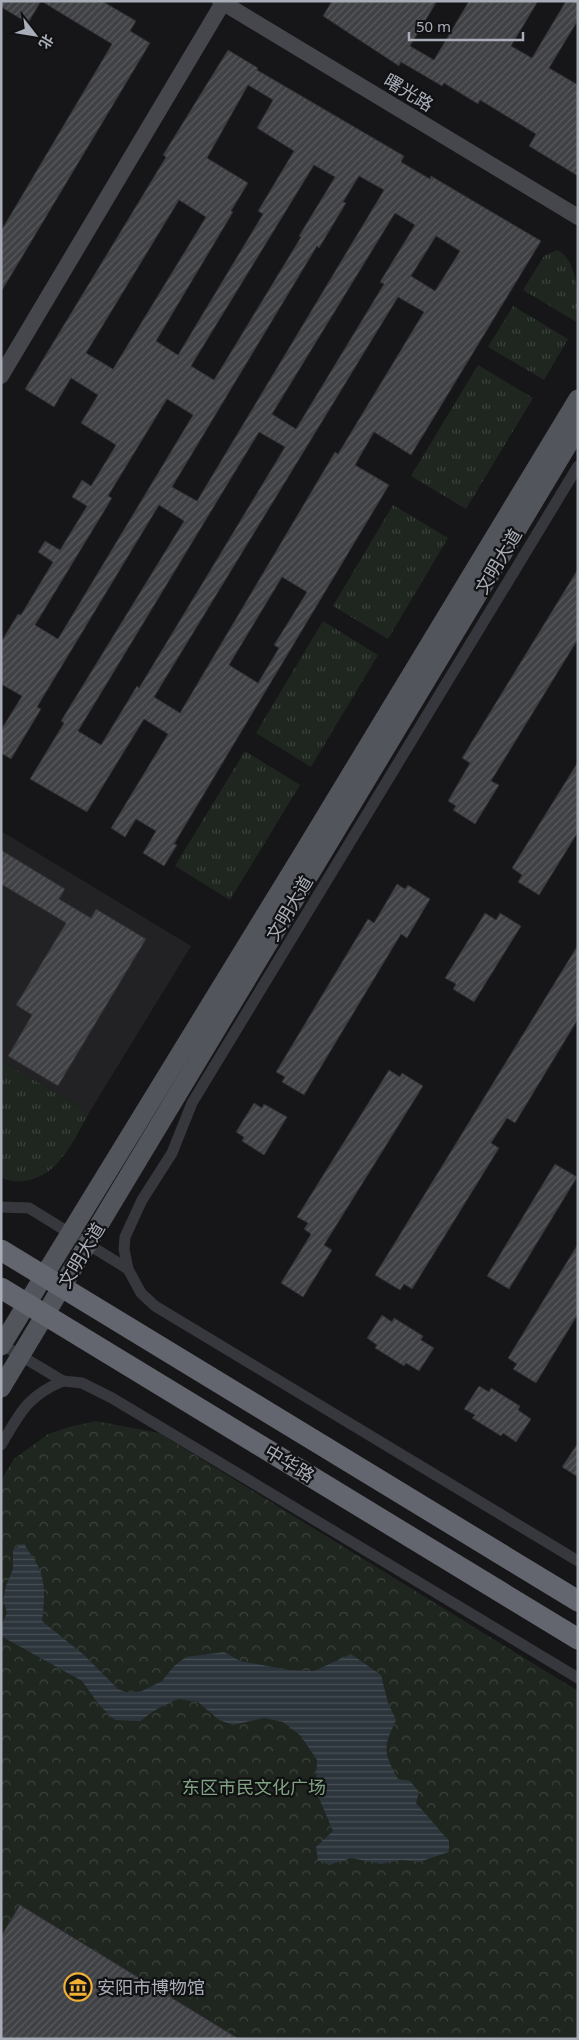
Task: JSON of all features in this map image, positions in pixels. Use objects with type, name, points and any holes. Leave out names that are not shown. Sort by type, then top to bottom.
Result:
[{"type":"highway","name":"中华路","points":[[1,1250],[578,1601]]},
{"type":"highway","name":"中华路","points":[[1,1288],[578,1639]]},
{"type":"main road","name":"文明大道","points":[[2,1345],[36,1309],[53,1281],[70,1234],[578,399]]},
{"type":"main road","name":"文明大道","points":[[53,1281],[88,1244],[578,428]]},
{"type":"main road","name":"文明大道","points":[[1,1388],[21,1356],[36,1309]]},
{"type":"street","name":"曙光路","points":[[222,2],[578,217]]},
{"type":"street","points":[[1,376],[222,2]]},
{"type":"street","points":[[578,466],[192,1103],[172,1153],[142,1200],[124,1238],[128,1269],[141,1293],[155,1306],[578,1561]]},
{"type":"street","points":[[1,1207],[29,1208],[128,1269]]},
{"type":"street","points":[[2,1345],[63,1381],[82,1383],[112,1398],[578,1678]]},
{"type":"street","points":[[1,1445],[29,1402],[45,1388],[63,1381]]},
{"type":"shaded area","points":[[1,831],[191,946],[89,1113],[1,1060]]},
{"type":"shaded area","points":[[24,1543],[39,1567],[42,1576],[44,1595],[42,1621],[84,1655],[118,1689],[128,1693],[142,1691],[162,1681],[174,1666],[186,1657],[224,1652],[240,1661],[289,1670],[314,1671],[351,1654],[381,1675],[388,1703],[396,1720],[387,1743],[387,1756],[398,1779],[410,1781],[419,1792],[416,1803],[449,1841],[449,1852],[419,1862],[401,1860],[381,1864],[351,1858],[329,1865],[318,1860],[316,1847],[333,1831],[316,1791],[317,1760],[301,1736],[283,1722],[264,1718],[233,1725],[219,1720],[198,1702],[178,1699],[155,1710],[140,1721],[115,1720],[100,1706],[82,1681],[1,1636],[1,1626],[7,1613],[3,1599],[13,1569],[13,1550]]},
{"type":"green space","points":[[557,250],[570,262],[573,271],[577,292],[578,323],[523,290],[544,256]]},
{"type":"green space","points":[[513,306],[568,339],[544,380],[488,347]]},
{"type":"green space","points":[[478,365],[533,398],[466,509],[411,476]]},
{"type":"green space","points":[[393,505],[448,538],[388,639],[333,606]]},
{"type":"green space","points":[[323,621],[378,655],[311,767],[256,733]]},
{"type":"green space","points":[[245,751],[300,785],[230,900],[175,866]]},
{"type":"green space","points":[[1,1060],[89,1113],[76,1137],[55,1166],[41,1176],[25,1181],[9,1180],[1,1177]]},
{"type":"green space","name":"东区市民文化广场","points":[[96,1421],[159,1433],[578,1691],[578,2039],[1,2039],[1,1480],[14,1459],[48,1434]]},
{"type":"building","points":[[1,1],[41,1],[28,23],[1,7]]},
{"type":"building","points":[[41,1],[102,1],[136,21],[130,31],[150,43],[1,292],[1,231],[112,44]]},
{"type":"building","points":[[332,1],[437,1],[410,46],[434,60],[469,1],[538,1],[511,46],[532,58],[566,1],[578,1],[578,20],[549,68],[578,85],[578,176],[529,146],[536,134],[480,100],[478,104],[444,83],[442,86],[401,62],[399,66],[323,16]]},
{"type":"building","points":[[228,50],[258,68],[257,70],[404,156],[401,162],[430,179],[431,176],[541,241],[411,455],[374,432],[355,465],[389,485],[174,844],[177,845],[164,866],[143,853],[156,831],[136,819],[125,837],[111,828],[168,734],[144,719],[87,812],[30,779],[64,723],[61,721],[184,521],[159,505],[37,707],[41,709],[11,759],[1,753],[1,730],[22,696],[1,684],[1,642],[18,614],[21,615],[53,562],[38,552],[45,541],[60,550],[87,506],[72,497],[82,480],[91,486],[116,445],[81,423],[98,395],[71,378],[54,407],[25,389],[166,157],[163,155]],"holes":[[[248,85],[273,100],[257,128],[294,151],[258,211],[263,214],[178,355],[156,341],[233,212],[231,211],[248,183],[207,158]],[[314,165],[335,177],[299,236],[301,237],[214,380],[191,366]],[[359,176],[384,190],[197,501],[172,487],[317,246],[319,248],[346,203],[343,202]],[[179,200],[206,217],[113,369],[86,353]],[[395,213],[415,225],[380,282],[384,284],[296,429],[272,414]],[[436,236],[460,251],[435,291],[411,276]],[[398,297],[424,312],[338,454],[335,452],[180,713],[154,697]],[[167,399],[193,415],[58,639],[35,625],[112,498],[108,496]],[[259,432],[285,447],[139,688],[137,686],[101,745],[78,731]],[[282,577],[307,592],[274,645],[279,648],[258,683],[229,665]]]},
{"type":"building","points":[[578,569],[578,639],[491,781],[499,785],[475,824],[453,810],[456,806],[448,801],[470,763],[462,758]]},
{"type":"building","points":[[578,762],[578,832],[539,895],[518,882],[522,875],[512,868]]},
{"type":"building","points":[[1,850],[65,889],[59,899],[91,918],[96,909],[146,939],[58,1086],[8,1056],[32,1015],[16,1005],[66,923],[1,884]]},
{"type":"building","points":[[397,884],[405,889],[408,885],[430,899],[407,938],[401,934],[304,1095],[282,1082],[285,1077],[276,1072],[368,919],[374,923]]},
{"type":"building","points":[[485,913],[496,920],[500,913],[521,926],[474,1002],[453,989],[456,984],[445,978]]},
{"type":"building","points":[[578,945],[578,1019],[515,1123],[507,1118],[491,1143],[499,1148],[412,1289],[404,1284],[400,1290],[375,1275]]},
{"type":"building","points":[[389,1070],[400,1077],[402,1073],[423,1086],[324,1245],[332,1250],[303,1297],[281,1283],[311,1234],[304,1229],[308,1223],[297,1217]]},
{"type":"building","points":[[254,1103],[262,1108],[264,1104],[287,1117],[264,1155],[242,1141],[244,1137],[236,1132]]},
{"type":"building","points":[[555,1164],[577,1177],[509,1289],[487,1276]]},
{"type":"building","points":[[578,1244],[578,1314],[536,1383],[513,1369],[517,1364],[508,1358]]},
{"type":"building","points":[[382,1315],[392,1322],[394,1318],[423,1336],[421,1340],[434,1348],[419,1371],[406,1363],[404,1366],[375,1348],[377,1345],[367,1338]]},
{"type":"building","points":[[479,1386],[489,1392],[491,1388],[520,1406],[518,1410],[531,1419],[516,1442],[503,1433],[501,1436],[472,1418],[475,1415],[464,1409]]},
{"type":"building","points":[[578,1443],[578,1477],[562,1467]]},
{"type":"building","name":"安阳市博物馆","points":[[20,1905],[239,2039],[1,2039],[1,1936]]},
{"type":"place","name":"安阳市博物馆","points":[[78,1987]]}]
